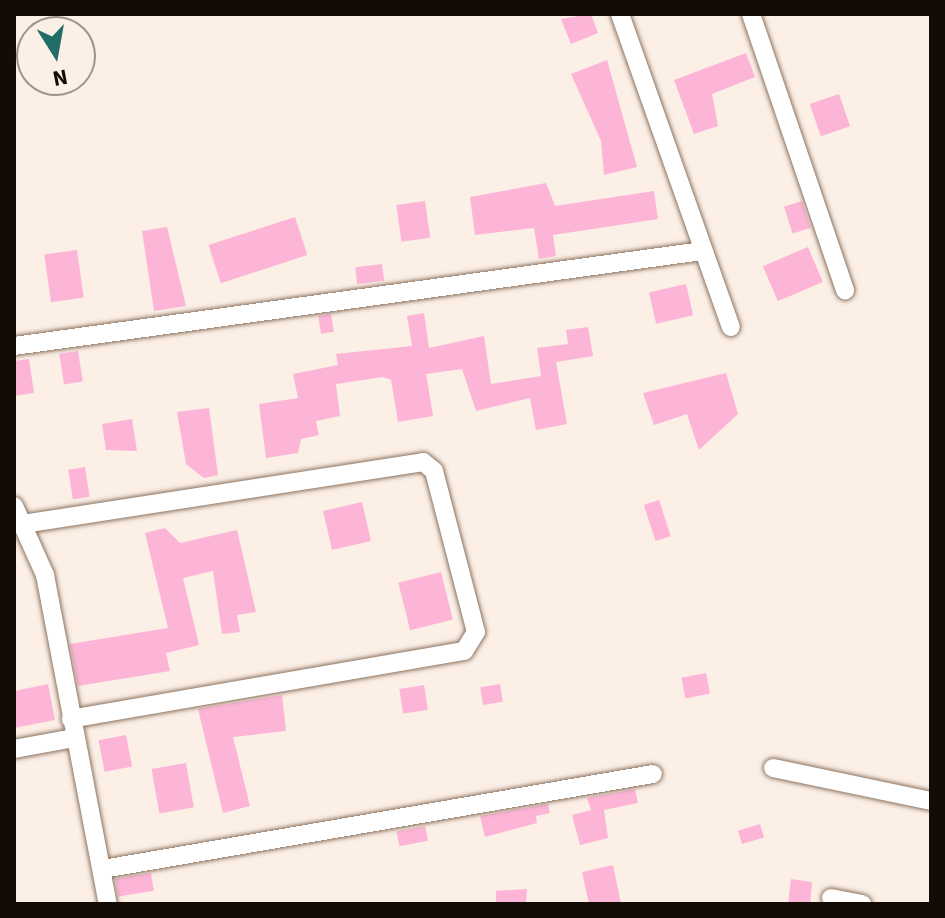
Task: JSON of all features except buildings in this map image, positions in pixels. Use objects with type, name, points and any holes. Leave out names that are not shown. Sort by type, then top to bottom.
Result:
[{"type":"street","points":[[620,14],[731,327]]},
{"type":"street","points":[[751,14],[845,290]]},
{"type":"street","points":[[14,346],[702,251]]},
{"type":"street","points":[[23,524],[423,462],[434,471],[476,632],[464,651],[71,719]]},
{"type":"street","points":[[14,506],[45,575],[108,904]]},
{"type":"street","points":[[14,749],[74,738]]},
{"type":"street","points":[[773,768],[931,801]]},
{"type":"street","points":[[103,869],[653,774]]},
{"type":"street","points":[[831,898],[862,904]]}]
